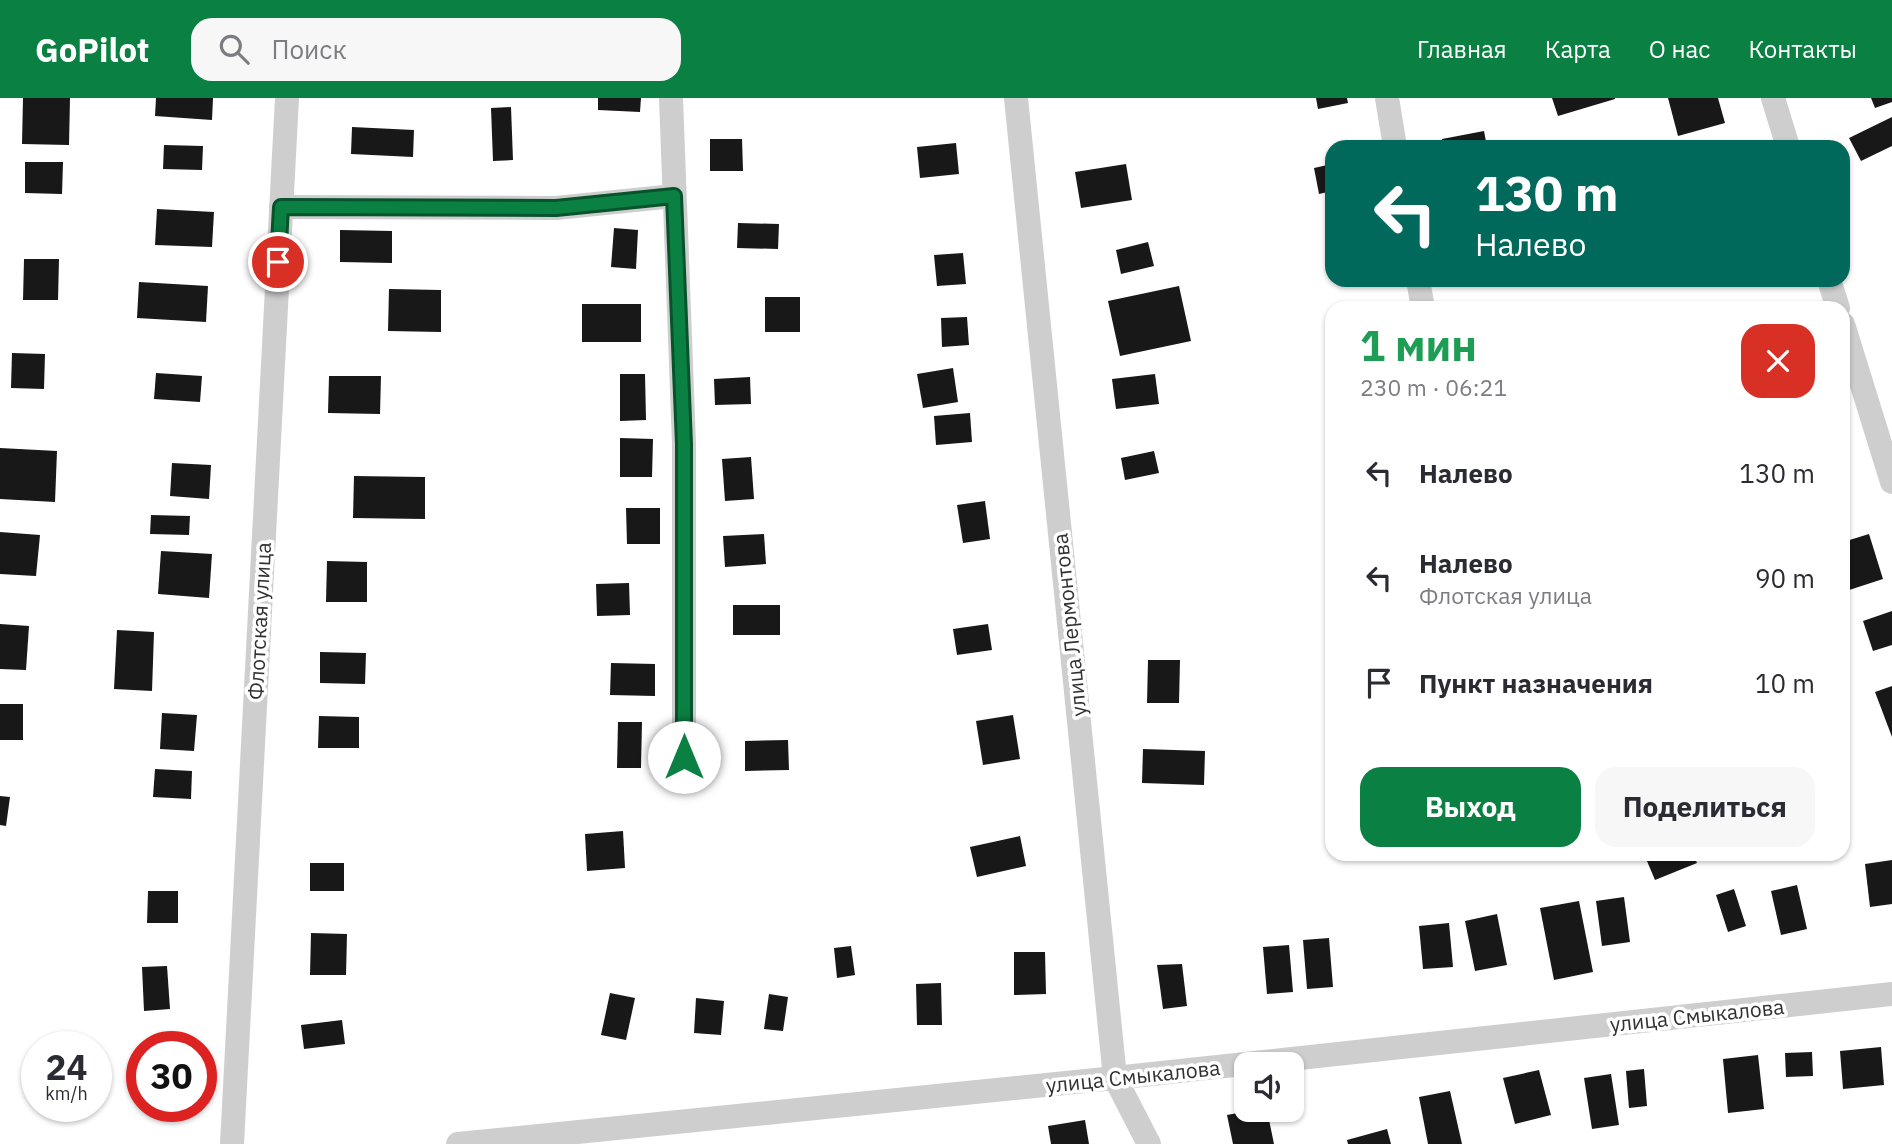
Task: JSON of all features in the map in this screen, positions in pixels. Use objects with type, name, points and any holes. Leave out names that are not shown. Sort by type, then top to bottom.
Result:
[{"type":"street","name":"Флотская улица","points":[[232,1144],[287,98]]},
{"type":"street","points":[[671,98],[684,444],[684,757]]},
{"type":"street","name":"улица Лермонтова","points":[[1016,98],[1115,1078],[1149,1144]]},
{"type":"street","points":[[1387,98],[1394,140]]},
{"type":"street","points":[[1773,98],[1786,140]]},
{"type":"street","points":[[281,207],[556,208],[674,196]]},
{"type":"street","points":[[1850,347],[1892,482]]},
{"type":"street","name":"улица Смыкалова","points":[[458,1144],[1115,1078],[1892,993]]},
{"type":"building","points":[[23,98],[70,98],[69,145],[22,144]]},
{"type":"building","points":[[156,98],[213,98],[212,120],[155,116]]},
{"type":"building","points":[[598,98],[641,98],[640,112],[598,110]]},
{"type":"building","points":[[1316,98],[1347,98],[1348,103],[1318,109]]},
{"type":"building","points":[[1552,98],[1615,98],[1615,99],[1558,116]]},
{"type":"building","points":[[1668,98],[1718,98],[1725,123],[1678,136]]},
{"type":"building","points":[[1871,98],[1892,98],[1892,102],[1875,108]]},
{"type":"building","points":[[511,107],[513,160],[493,161],[491,108]]},
{"type":"building","points":[[1892,117],[1892,146],[1861,161],[1849,138]]},
{"type":"building","points":[[352,127],[414,130],[413,157],[351,154]]},
{"type":"building","points":[[1484,131],[1486,140],[1442,140]]},
{"type":"building","points":[[710,139],[742,139],[743,171],[710,171]]},
{"type":"building","points":[[956,143],[959,174],[920,178],[917,147]]},
{"type":"building","points":[[164,145],[203,146],[202,170],[163,169]]},
{"type":"building","points":[[25,162],[63,162],[62,194],[25,193]]},
{"type":"building","points":[[1126,164],[1132,200],[1081,208],[1075,172]]},
{"type":"building","points":[[1325,166],[1325,193],[1319,194],[1314,168]]},
{"type":"building","points":[[157,209],[214,212],[212,247],[155,245]]},
{"type":"building","points":[[738,223],[779,224],[778,249],[737,248]]},
{"type":"building","points":[[614,228],[638,230],[636,269],[611,267]]},
{"type":"building","points":[[340,230],[392,231],[392,263],[340,262]]},
{"type":"building","points":[[1148,242],[1154,266],[1121,274],[1116,250]]},
{"type":"building","points":[[963,253],[966,284],[937,286],[934,255]]},
{"type":"building","points":[[24,259],[59,259],[58,300],[23,300]]},
{"type":"building","points":[[139,282],[208,286],[206,322],[137,318]]},
{"type":"building","points":[[1179,286],[1191,341],[1120,356],[1108,301]]},
{"type":"building","points":[[389,289],[441,290],[441,332],[388,331]]},
{"type":"building","points":[[765,297],[800,297],[800,332],[765,332]]},
{"type":"building","points":[[582,304],[641,304],[641,342],[582,342]]},
{"type":"building","points":[[967,317],[969,345],[942,347],[941,318]]},
{"type":"building","points":[[12,353],[45,354],[44,389],[11,388]]},
{"type":"building","points":[[953,368],[958,402],[923,408],[917,374]]},
{"type":"building","points":[[156,373],[202,376],[200,402],[154,399]]},
{"type":"building","points":[[620,374],[645,374],[646,420],[620,421]]},
{"type":"building","points":[[1155,374],[1159,404],[1116,409],[1112,379]]},
{"type":"building","points":[[329,376],[381,376],[380,414],[328,413]]},
{"type":"building","points":[[750,377],[751,404],[715,405],[714,379]]},
{"type":"building","points":[[970,413],[972,442],[936,445],[934,416]]},
{"type":"building","points":[[620,438],[653,439],[652,477],[620,477]]},
{"type":"building","points":[[0,448],[57,451],[55,502],[0,499]]},
{"type":"building","points":[[1154,451],[1159,473],[1125,480],[1121,458]]},
{"type":"building","points":[[751,457],[754,499],[725,501],[722,459]]},
{"type":"building","points":[[172,463],[211,465],[209,499],[170,496]]},
{"type":"building","points":[[354,476],[425,477],[425,519],[353,518]]},
{"type":"building","points":[[985,501],[990,539],[963,543],[957,505]]},
{"type":"building","points":[[626,508],[660,508],[660,544],[627,544]]},
{"type":"building","points":[[151,515],[190,516],[189,535],[150,534]]},
{"type":"building","points":[[0,532],[40,535],[36,576],[0,574]]},
{"type":"building","points":[[764,534],[766,564],[725,567],[723,536]]},
{"type":"building","points":[[1869,534],[1883,579],[1850,590],[1850,540]]},
{"type":"building","points":[[161,551],[212,554],[209,598],[158,594]]},
{"type":"building","points":[[327,561],[367,562],[367,602],[326,602]]},
{"type":"building","points":[[629,583],[630,615],[597,616],[596,584]]},
{"type":"building","points":[[733,605],[780,605],[780,635],[733,635]]},
{"type":"building","points":[[1892,611],[1892,645],[1873,651],[1863,621]]},
{"type":"building","points":[[0,624],[29,626],[26,670],[0,669]]},
{"type":"building","points":[[988,624],[992,650],[957,655],[953,629]]},
{"type":"building","points":[[117,630],[154,632],[152,691],[114,689]]},
{"type":"building","points":[[320,652],[366,653],[365,684],[320,683]]},
{"type":"building","points":[[1148,660],[1180,660],[1179,703],[1147,703]]},
{"type":"building","points":[[611,663],[655,664],[655,696],[610,695]]},
{"type":"building","points":[[1892,686],[1892,737],[1875,692]]},
{"type":"building","points":[[0,704],[23,704],[23,740],[0,740]]},
{"type":"building","points":[[162,713],[197,715],[194,751],[160,749]]},
{"type":"building","points":[[1013,715],[1020,759],[983,765],[976,721]]},
{"type":"building","points":[[319,716],[359,717],[359,748],[318,748]]},
{"type":"building","points":[[618,722],[642,722],[641,768],[617,768]]},
{"type":"building","points":[[788,740],[789,770],[745,771],[745,741]]},
{"type":"building","points":[[1143,749],[1205,751],[1204,785],[1142,783]]},
{"type":"building","points":[[155,769],[192,771],[191,799],[153,797]]},
{"type":"building","points":[[0,796],[10,797],[6,826],[0,825]]},
{"type":"building","points":[[623,831],[625,868],[587,871],[585,834]]},
{"type":"building","points":[[1020,836],[1026,866],[977,877],[970,847]]},
{"type":"building","points":[[1892,860],[1892,904],[1870,907],[1865,864]]},
{"type":"building","points":[[1647,861],[1697,863],[1655,880]]},
{"type":"building","points":[[310,863],[344,863],[344,891],[310,891]]},
{"type":"building","points":[[1797,885],[1807,929],[1781,935],[1771,891]]},
{"type":"building","points":[[1734,889],[1746,926],[1728,932],[1716,895]]},
{"type":"building","points":[[148,891],[178,891],[178,923],[147,923]]},
{"type":"building","points":[[1624,897],[1630,942],[1602,946],[1596,901]]},
{"type":"building","points":[[1579,901],[1593,972],[1554,980],[1540,908]]},
{"type":"building","points":[[1497,914],[1507,965],[1475,971],[1465,921]]},
{"type":"building","points":[[1449,923],[1453,967],[1423,969],[1419,926]]},
{"type":"building","points":[[311,933],[347,934],[346,975],[310,975]]},
{"type":"building","points":[[1329,938],[1333,987],[1307,989],[1303,940]]},
{"type":"building","points":[[1289,945],[1293,992],[1267,994],[1263,947]]},
{"type":"building","points":[[851,946],[855,975],[837,978],[834,948]]},
{"type":"building","points":[[1014,952],[1045,952],[1046,994],[1014,995]]},
{"type":"building","points":[[1182,964],[1187,1006],[1163,1009],[1157,965]]},
{"type":"building","points":[[167,966],[170,1009],[144,1011],[142,967]]},
{"type":"building","points":[[941,983],[942,1025],[917,1025],[916,984]]},
{"type":"building","points":[[610,993],[635,998],[626,1040],[601,1035]]},
{"type":"building","points":[[769,994],[788,997],[783,1031],[764,1029]]},
{"type":"building","points":[[696,998],[724,1001],[721,1035],[694,1033]]},
{"type":"building","points":[[342,1020],[345,1044],[304,1049],[301,1025]]},
{"type":"building","points":[[1881,1047],[1884,1085],[1843,1089],[1840,1051]]},
{"type":"building","points":[[1812,1052],[1813,1076],[1786,1077],[1785,1053]]},
{"type":"building","points":[[1758,1055],[1764,1109],[1728,1113],[1723,1059]]},
{"type":"building","points":[[1644,1069],[1647,1106],[1629,1108],[1626,1071]]},
{"type":"building","points":[[1539,1070],[1551,1115],[1515,1124],[1503,1078]]},
{"type":"building","points":[[1611,1074],[1619,1125],[1592,1129],[1584,1078]]},
{"type":"building","points":[[1450,1091],[1462,1144],[1428,1144],[1419,1097]]},
{"type":"building","points":[[1234,1114],[1234,1122],[1269,1122],[1274,1144],[1233,1144],[1227,1115]]},
{"type":"building","points":[[1085,1120],[1089,1144],[1051,1144],[1048,1126]]},
{"type":"building","points":[[1387,1129],[1391,1144],[1348,1144],[1347,1140]]},
{"type":"route","points":[[278,262],[281,207],[556,208],[674,196],[684,444],[684,757]]}]
